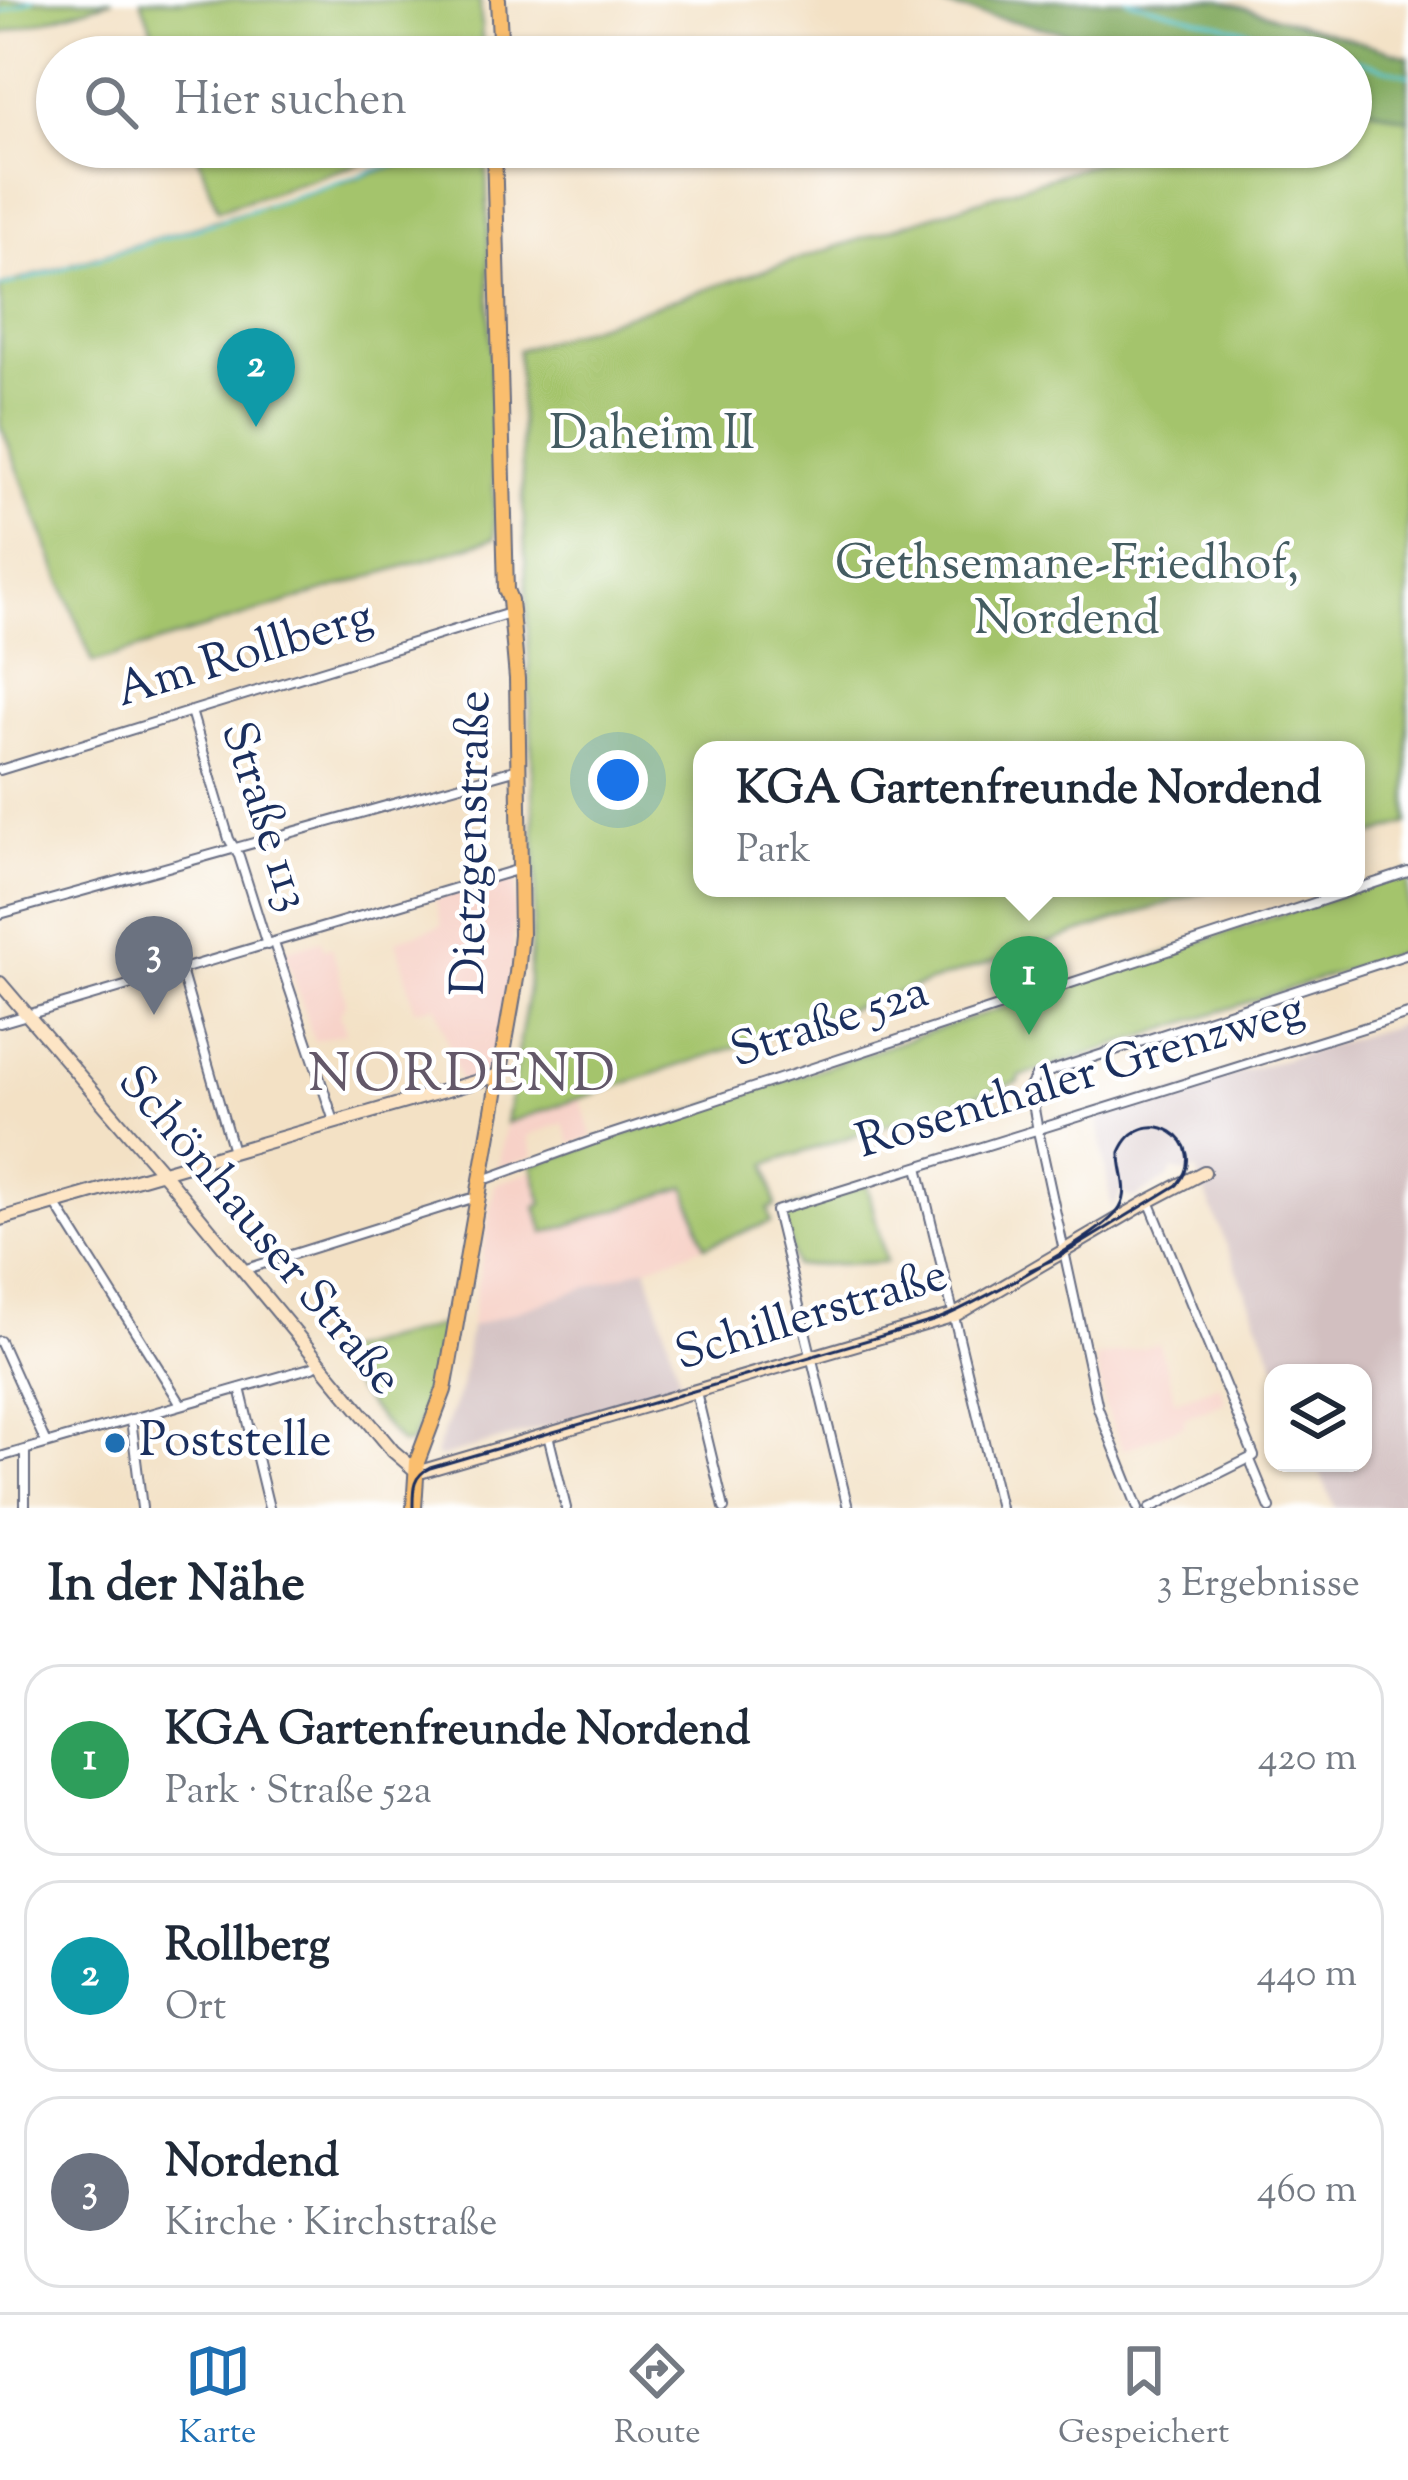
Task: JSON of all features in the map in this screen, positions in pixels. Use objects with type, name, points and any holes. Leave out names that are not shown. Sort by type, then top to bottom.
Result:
[{"type":"main road","points":[[493,0],[495,36]]},
{"type":"main road","name":"Dietzgenstraße","points":[[495,168],[504,355]]},
{"type":"main road","name":"Dietzgenstraße","points":[[414,1508],[416,1469],[444,1390],[518,961],[519,769],[515,646],[506,590],[503,168]]},
{"type":"street","name":"Am Rollberg","points":[[0,770],[511,606]]},
{"type":"street","name":"Straße 113","points":[[191,711],[234,848],[334,1123]]},
{"type":"street","points":[[0,914],[519,769]]},
{"type":"street","points":[[0,1023],[521,869]]},
{"type":"street","name":"Straße 52a","points":[[1365,886],[1408,872]]},
{"type":"street","name":"Straße 52a","points":[[482,1177],[1332,897]]},
{"type":"street","points":[[1138,1508],[1098,1408],[1031,1080],[1408,954]]},
{"type":"street","points":[[182,970],[233,1151]]},
{"type":"street","name":"Schönhauser Straße","points":[[0,983],[393,1451],[416,1469]]},
{"type":"street","name":"Rosenthaler Grenzweg","points":[[811,1359],[776,1211],[1408,1014]]},
{"type":"street","points":[[0,1220],[499,1076]]},
{"type":"street","points":[[919,1166],[1000,1508]]},
{"type":"street","name":"Schillerstraße","points":[[416,1469],[424,1471],[955,1316],[1204,1172]]},
{"type":"street","points":[[243,1270],[477,1200]]},
{"type":"street","points":[[1149,1201],[1270,1508]]},
{"type":"street","points":[[56,1203],[181,1404]]},
{"type":"street","points":[[0,1341],[46,1444]]},
{"type":"street","points":[[811,1359],[848,1508]]},
{"type":"street","points":[[0,1457],[319,1363]]},
{"type":"street","points":[[240,1388],[269,1508]]},
{"type":"street","points":[[696,1392],[724,1508]]},
{"type":"street","points":[[131,1419],[142,1508]]},
{"type":"street","points":[[548,1435],[566,1508]]},
{"type":"street","points":[[25,1450],[25,1508]]},
{"type":"street","points":[[1150,1508],[1252,1458]]},
{"type":"shaded area","points":[[509,877],[516,882],[513,955],[494,1071],[460,1082],[436,1005],[415,1010],[396,940],[442,925],[435,899]]},
{"type":"shaded area","points":[[321,940],[324,949],[331,947],[338,968],[346,1001],[340,1014],[346,1032],[314,1041],[285,951]]},
{"type":"shaded area","points":[[1408,1022],[1408,1508],[1335,1508],[1320,1472],[1372,1472],[1372,1364],[1275,1364],[1196,1170],[1188,1174],[1173,1170],[1134,1199],[1121,1193],[1112,1210],[1097,1115]]},
{"type":"shaded area","points":[[580,1099],[593,1137],[571,1144],[563,1123],[528,1136],[534,1156],[498,1168],[506,1123]]},
{"type":"shaded area","points":[[534,1171],[544,1204],[537,1207],[546,1232],[686,1187],[705,1246],[470,1327],[495,1184]]},
{"type":"shaded area","points":[[647,1267],[682,1387],[439,1458],[435,1454],[461,1387],[470,1327]]},
{"type":"shaded area","points":[[1159,1344],[1176,1401],[1219,1384],[1226,1401],[1184,1418],[1185,1425],[1123,1450],[1105,1407],[1095,1358]]},
{"type":"green space","points":[[0,0],[113,0],[0,34]]},
{"type":"green space","points":[[141,0],[480,0],[482,36],[154,36]]},
{"type":"green space","points":[[915,0],[1220,0],[1341,36],[1080,36]]},
{"type":"green space","points":[[1372,45],[1408,56],[1408,119],[1372,109]]},
{"type":"green space","points":[[1372,109],[1408,119],[1408,823],[1365,837],[1365,741],[693,741],[693,897],[1186,897],[506,1123],[527,999],[536,878],[518,350],[1079,168],[1372,168]]},
{"type":"green space","points":[[203,168],[346,168],[218,210]]},
{"type":"green space","points":[[389,168],[486,168],[495,538],[93,663],[0,423],[0,286]]},
{"type":"green space","points":[[1408,872],[1408,950],[767,1164],[776,1206],[768,1209],[771,1222],[705,1246],[686,1187],[545,1233],[536,1207],[543,1204],[532,1165],[1333,897],[1365,897],[1365,886]]},
{"type":"green space","points":[[867,1184],[886,1262],[795,1266],[782,1212]]},
{"type":"green space","points":[[446,1324],[432,1390],[411,1443],[401,1444],[326,1355]]},
{"type":"waterway","points":[[0,13],[33,0]]},
{"type":"waterway","points":[[1127,0],[1267,36]]},
{"type":"waterway","points":[[1372,64],[1408,75]]},
{"type":"waterway","points":[[358,176],[384,168]]},
{"type":"waterway","points":[[265,206],[354,177]]},
{"type":"waterway","points":[[223,220],[261,207]]},
{"type":"waterway","points":[[22,281],[221,221]]},
{"type":"waterway","points":[[0,287],[17,282]]},
{"type":"tram line","points":[[413,1508],[417,1479],[430,1468],[950,1314],[1033,1270],[1063,1252],[1089,1235],[1109,1220],[1123,1201],[1120,1152],[1131,1136],[1158,1127],[1181,1141],[1187,1154],[1186,1169],[1177,1185],[1059,1257],[1030,1270]]},
{"type":"place","name":"Rollberg","points":[[256,427]]},
{"type":"place","name":"Nordend","points":[[154,1015]]},
{"type":"place","name":"KGA Gartenfreunde Nordend","points":[[1029,1035]]},
{"type":"place","name":"Poststelle","points":[[115,1443]]},
{"type":"district","name":"NORDEND","points":[[463,1077]]},
{"type":"park label","name":"Daheim II","points":[[652,436]]},
{"type":"park label","name":"Gethsemane-Friedhof, Nordend","points":[[1067,594]]}]
